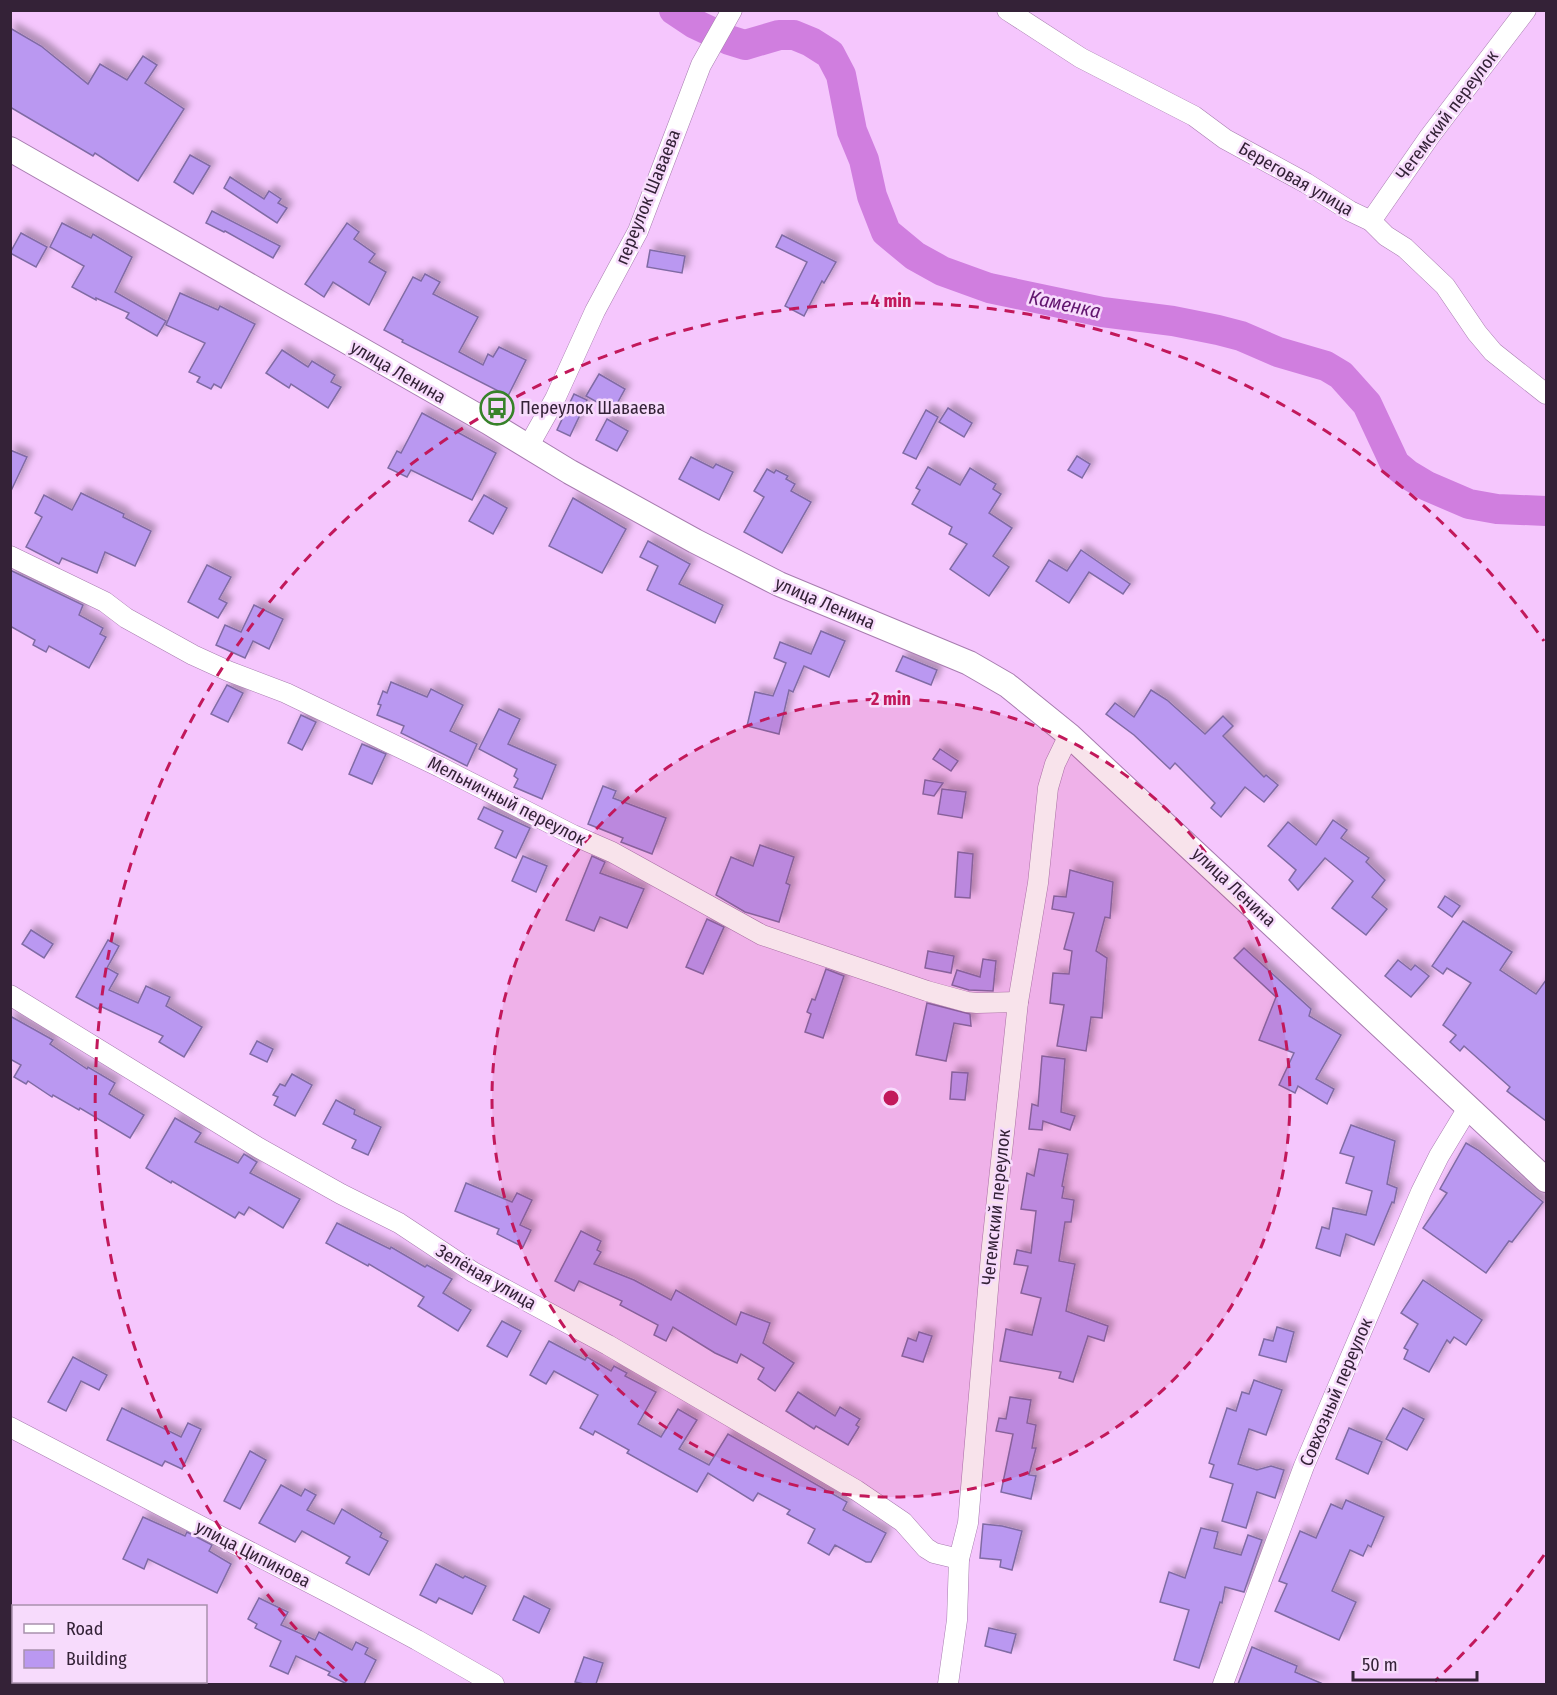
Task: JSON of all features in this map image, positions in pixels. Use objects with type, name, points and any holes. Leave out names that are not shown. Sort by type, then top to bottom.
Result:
[{"type":"street","name":"Береговая улица","points":[[1007,10],[1081,58],[1194,116],[1226,139],[1371,221],[1386,236],[1405,248],[1445,286],[1493,352],[1546,394]]},
{"type":"street","name":"Чегемский переулок","points":[[1371,221],[1430,136],[1526,10]]},
{"type":"street","name":"переулок Шаваева","points":[[528,447],[555,399],[595,311],[638,231],[701,65],[730,15]]},
{"type":"street","name":"улица Ленина","points":[[10,149],[665,525],[769,579],[969,663],[1007,685],[1069,735],[1546,1180]]},
{"type":"street","name":"Мельничный переулок","points":[[10,556],[105,602],[126,618],[194,655],[228,671],[286,693],[440,767],[573,835],[612,852],[762,935],[896,981],[967,1002],[1018,1002]]},
{"type":"street","name":"Чегемский переулок","points":[[948,1684],[957,1620],[958,1558],[968,1524],[990,1266],[1018,1002],[1038,883],[1048,788],[1055,764],[1069,735]]},
{"type":"street","name":"Зелёная улица","points":[[10,995],[259,1148],[331,1189],[399,1223],[473,1272],[608,1346],[856,1490],[903,1522],[926,1548],[934,1553],[958,1558]]},
{"type":"street","name":"Совхозный переулок","points":[[1223,1684],[1304,1466],[1421,1192],[1438,1156],[1468,1108]]},
{"type":"street","name":"улица Ципинова","points":[[10,1427],[345,1601],[494,1684]]},
{"type":"building","points":[[10,28],[41,46],[88,84],[100,64],[127,80],[143,56],[157,65],[145,83],[184,109],[138,181],[95,153],[93,156],[10,107]]},
{"type":"building","points":[[190,155],[210,166],[193,194],[174,182]]},
{"type":"building","points":[[230,177],[264,199],[269,191],[281,199],[278,203],[287,208],[277,223],[224,188]]},
{"type":"building","points":[[212,211],[280,246],[273,258],[206,223]]},
{"type":"building","points":[[62,223],[91,238],[93,234],[132,257],[115,292],[166,321],[157,336],[126,318],[129,313],[96,298],[96,300],[72,287],[84,266],[50,247]]},
{"type":"building","points":[[347,223],[359,232],[354,239],[375,254],[369,262],[386,272],[369,305],[333,282],[324,297],[305,284]]},
{"type":"building","points":[[21,233],[47,247],[36,267],[10,253]]},
{"type":"building","points":[[782,235],[836,262],[824,283],[822,281],[804,316],[785,306],[807,262],[776,247]]},
{"type":"building","points":[[650,250],[685,256],[682,273],[647,267]]},
{"type":"building","points":[[425,274],[440,282],[433,294],[478,317],[459,352],[483,365],[488,354],[493,357],[499,347],[526,360],[508,396],[402,342],[403,340],[384,330],[413,277],[421,281]]},
{"type":"building","points":[[180,293],[218,310],[220,306],[255,324],[221,388],[214,384],[211,389],[197,382],[200,377],[189,372],[205,343],[166,325]]},
{"type":"building","points":[[282,350],[308,367],[312,361],[335,375],[331,382],[341,387],[328,408],[291,384],[289,388],[266,373]]},
{"type":"building","points":[[599,374],[625,389],[613,411],[586,396]]},
{"type":"building","points":[[574,394],[587,400],[570,436],[557,430]]},
{"type":"building","points":[[948,408],[972,423],[964,437],[939,422]]},
{"type":"building","points":[[926,410],[938,417],[916,459],[903,453]]},
{"type":"building","points":[[422,413],[496,453],[472,500],[411,470],[407,477],[388,468],[397,451],[401,453]]},
{"type":"building","points":[[607,419],[628,431],[617,451],[596,440]]},
{"type":"building","points":[[10,450],[27,457],[10,493]]},
{"type":"building","points":[[1077,456],[1090,464],[1082,478],[1068,470]]},
{"type":"building","points":[[691,457],[713,468],[716,464],[733,472],[719,500],[679,479]]},
{"type":"building","points":[[928,467],[960,485],[970,468],[996,484],[993,489],[1001,494],[989,513],[1012,528],[993,556],[1009,567],[989,596],[950,569],[967,544],[949,534],[952,527],[912,504],[920,490],[916,488]]},
{"type":"building","points":[[767,469],[774,473],[776,470],[788,476],[786,479],[795,484],[791,491],[811,502],[782,553],[744,532],[764,497],[754,491]]},
{"type":"building","points":[[81,493],[124,514],[123,517],[151,531],[135,566],[105,552],[97,573],[62,558],[59,564],[26,547],[42,517],[35,513],[44,495],[72,510]]},
{"type":"building","points":[[484,495],[507,508],[493,534],[469,521]]},
{"type":"building","points":[[573,498],[626,529],[602,573],[549,546]]},
{"type":"building","points":[[648,541],[690,564],[679,584],[723,605],[715,623],[647,590],[658,566],[640,557]]},
{"type":"building","points":[[1081,550],[1130,584],[1123,594],[1089,572],[1069,603],[1036,581],[1049,560],[1067,571]]},
{"type":"building","points":[[207,565],[231,577],[219,599],[227,603],[218,618],[188,602]]},
{"type":"building","points":[[10,570],[83,605],[79,615],[103,628],[100,634],[106,637],[89,668],[49,646],[46,652],[33,645],[35,640],[10,626]]},
{"type":"building","points":[[254,605],[283,619],[269,649],[253,641],[245,658],[216,645],[225,625],[241,632]]},
{"type":"building","points":[[821,631],[845,641],[829,677],[804,666],[793,692],[789,690],[779,734],[747,726],[755,692],[773,696],[786,663],[774,658],[780,642],[811,654]]},
{"type":"building","points":[[903,656],[937,670],[931,685],[896,671]]},
{"type":"building","points":[[391,682],[427,697],[431,689],[463,705],[450,731],[477,744],[467,766],[401,733],[404,726],[377,715],[383,691],[387,693]]},
{"type":"building","points":[[227,685],[243,693],[228,722],[211,714]]},
{"type":"building","points":[[1151,690],[1167,700],[1205,734],[1223,716],[1233,726],[1223,736],[1264,777],[1266,775],[1278,785],[1264,802],[1245,787],[1221,817],[1211,808],[1215,803],[1175,763],[1170,769],[1134,735],[1106,714],[1115,703],[1134,717]]},
{"type":"building","points":[[499,709],[520,719],[508,744],[556,765],[542,799],[514,787],[518,779],[514,776],[517,769],[479,749]]},
{"type":"building","points":[[301,715],[316,722],[302,750],[288,743]]},
{"type":"building","points":[[362,744],[386,754],[372,784],[349,774]]},
{"type":"building","points":[[940,749],[958,761],[951,771],[933,759]]},
{"type":"building","points":[[925,780],[943,783],[934,796],[923,794]]},
{"type":"building","points":[[603,786],[616,791],[613,798],[666,818],[652,854],[621,842],[623,838],[588,824]]},
{"type":"building","points":[[942,789],[966,792],[962,818],[938,814]]},
{"type":"building","points":[[484,807],[530,828],[516,858],[495,848],[503,831],[478,819]]},
{"type":"building","points":[[1333,820],[1347,830],[1341,838],[1369,858],[1366,862],[1385,880],[1372,897],[1387,909],[1366,935],[1332,908],[1353,881],[1325,858],[1298,890],[1289,880],[1296,870],[1268,846],[1288,822],[1316,845]]},
{"type":"building","points":[[760,845],[794,857],[786,883],[790,885],[779,922],[745,912],[716,895],[731,857],[753,866]]},
{"type":"building","points":[[958,852],[973,854],[970,898],[955,897]]},
{"type":"building","points":[[523,856],[547,866],[536,892],[512,881]]},
{"type":"building","points":[[592,856],[605,862],[600,873],[644,889],[627,928],[600,917],[594,931],[566,920]]},
{"type":"building","points":[[1070,870],[1113,882],[1110,918],[1105,917],[1096,951],[1107,958],[1102,1018],[1091,1017],[1086,1051],[1057,1046],[1064,1005],[1050,1003],[1053,973],[1069,974],[1072,951],[1064,949],[1074,913],[1052,909],[1054,896],[1066,897]]},
{"type":"building","points":[[1445,896],[1460,906],[1452,917],[1438,907]]},
{"type":"building","points":[[707,919],[724,927],[703,974],[686,967]]},
{"type":"building","points":[[1463,921],[1512,952],[1500,970],[1536,994],[1546,980],[1546,1121],[1507,1091],[1510,1087],[1464,1046],[1460,1051],[1450,1042],[1456,1035],[1443,1025],[1471,983],[1447,968],[1443,974],[1432,966]]},
{"type":"building","points":[[31,930],[53,944],[44,958],[22,944]]},
{"type":"building","points":[[108,940],[119,946],[107,968],[118,974],[109,990],[138,1003],[146,986],[170,997],[166,1006],[202,1027],[184,1057],[159,1042],[163,1036],[100,1006],[98,1009],[76,997]]},
{"type":"building","points":[[1244,948],[1311,1009],[1309,1016],[1341,1035],[1316,1079],[1334,1089],[1327,1104],[1298,1086],[1295,1093],[1279,1085],[1294,1053],[1259,1040],[1276,997],[1234,958]]},
{"type":"building","points":[[928,951],[954,956],[951,973],[925,968]]},
{"type":"building","points":[[983,959],[996,961],[993,991],[969,990],[952,985],[957,970],[980,977]]},
{"type":"building","points":[[1398,960],[1411,970],[1415,965],[1429,976],[1411,997],[1385,976]]},
{"type":"building","points":[[826,969],[844,976],[823,1038],[805,1032],[811,1014],[807,1012],[812,999],[815,1000]]},
{"type":"building","points":[[927,1003],[970,1014],[971,1026],[954,1023],[946,1061],[916,1055]]},
{"type":"building","points":[[10,1016],[53,1040],[50,1044],[87,1069],[88,1067],[115,1083],[109,1094],[144,1115],[130,1138],[80,1108],[79,1110],[53,1095],[52,1097],[28,1081],[26,1084],[14,1077],[21,1065],[10,1059]]},
{"type":"building","points":[[257,1041],[273,1049],[267,1062],[250,1054]]},
{"type":"building","points":[[1042,1056],[1065,1059],[1061,1112],[1075,1116],[1070,1130],[1043,1121],[1042,1130],[1029,1129],[1032,1104],[1038,1106]]},
{"type":"building","points":[[952,1072],[968,1073],[965,1100],[950,1099]]},
{"type":"building","points":[[292,1074],[312,1085],[295,1116],[274,1105],[278,1097],[273,1095],[280,1084],[285,1086]]},
{"type":"building","points":[[336,1100],[355,1110],[354,1114],[381,1127],[368,1155],[352,1148],[356,1140],[323,1124]]},
{"type":"building","points":[[175,1118],[201,1133],[195,1142],[238,1163],[244,1154],[257,1162],[250,1173],[300,1199],[283,1228],[249,1207],[244,1215],[239,1212],[235,1218],[146,1168]]},
{"type":"building","points":[[1351,1125],[1395,1141],[1387,1184],[1397,1188],[1394,1203],[1392,1202],[1374,1245],[1346,1234],[1340,1256],[1316,1248],[1322,1227],[1329,1229],[1333,1208],[1366,1215],[1372,1191],[1346,1183],[1354,1157],[1340,1153]]},
{"type":"building","points":[[1466,1143],[1543,1202],[1512,1242],[1509,1241],[1486,1273],[1423,1228],[1447,1193],[1440,1189]]},
{"type":"building","points":[[1039,1149],[1068,1154],[1062,1198],[1074,1200],[1071,1222],[1065,1222],[1059,1261],[1075,1264],[1066,1311],[1108,1326],[1104,1341],[1088,1336],[1073,1382],[1059,1378],[1061,1372],[1000,1361],[1006,1329],[1032,1335],[1041,1298],[1021,1293],[1028,1266],[1014,1264],[1017,1250],[1031,1253],[1036,1211],[1021,1209],[1027,1173],[1034,1176]]},
{"type":"building","points":[[466,1183],[512,1202],[517,1193],[532,1200],[520,1225],[531,1230],[523,1247],[497,1234],[499,1229],[455,1211]]},
{"type":"building","points":[[337,1223],[390,1249],[391,1247],[425,1267],[427,1265],[452,1279],[443,1293],[471,1310],[458,1331],[418,1306],[424,1297],[369,1264],[368,1266],[326,1243]]},
{"type":"building","points":[[581,1231],[601,1241],[597,1250],[601,1252],[594,1264],[634,1280],[671,1300],[676,1290],[736,1325],[741,1312],[770,1323],[763,1343],[794,1363],[775,1391],[758,1379],[764,1368],[741,1354],[737,1363],[715,1353],[673,1327],[666,1341],[654,1335],[658,1325],[620,1305],[622,1301],[579,1281],[574,1291],[555,1281]]},
{"type":"building","points":[[1423,1280],[1482,1320],[1466,1345],[1454,1337],[1450,1343],[1447,1340],[1429,1372],[1404,1359],[1408,1350],[1404,1348],[1418,1324],[1401,1313]]},
{"type":"building","points":[[502,1321],[521,1331],[507,1357],[487,1346]]},
{"type":"building","points":[[1277,1327],[1294,1332],[1286,1362],[1259,1355],[1264,1339],[1273,1341]]},
{"type":"building","points":[[919,1332],[932,1336],[923,1362],[902,1356],[908,1338],[916,1341]]},
{"type":"building","points":[[549,1341],[585,1360],[587,1357],[611,1371],[614,1366],[627,1373],[625,1376],[656,1392],[638,1424],[661,1437],[678,1409],[697,1420],[679,1449],[709,1465],[728,1434],[847,1502],[843,1510],[886,1533],[871,1562],[866,1562],[835,1545],[829,1555],[808,1543],[815,1529],[787,1514],[790,1510],[758,1493],[753,1501],[708,1473],[697,1492],[627,1453],[629,1450],[595,1431],[593,1435],[580,1428],[598,1395],[554,1371],[546,1384],[530,1375]]},
{"type":"building","points":[[73,1357],[107,1375],[99,1390],[81,1381],[66,1411],[48,1402]]},
{"type":"building","points":[[1254,1380],[1282,1390],[1266,1435],[1249,1429],[1238,1464],[1257,1470],[1271,1466],[1284,1470],[1275,1498],[1257,1492],[1246,1528],[1222,1521],[1233,1484],[1210,1477],[1214,1465],[1209,1463],[1227,1408],[1236,1411],[1242,1392],[1249,1394]]},
{"type":"building","points":[[798,1392],[835,1416],[840,1407],[860,1419],[856,1425],[859,1427],[848,1445],[816,1426],[814,1429],[786,1411]]},
{"type":"building","points":[[1010,1397],[1031,1400],[1027,1423],[1036,1425],[1032,1448],[1036,1448],[1029,1475],[1036,1476],[1031,1499],[1001,1492],[1013,1434],[996,1431],[999,1418],[1006,1419]]},
{"type":"building","points":[[122,1408],[181,1437],[188,1423],[201,1429],[182,1469],[165,1461],[162,1466],[107,1440]]},
{"type":"building","points":[[1403,1408],[1424,1419],[1407,1450],[1386,1439]]},
{"type":"building","points":[[1349,1428],[1382,1442],[1368,1474],[1336,1459]]},
{"type":"building","points":[[250,1451],[266,1460],[240,1509],[224,1501]]},
{"type":"building","points":[[281,1485],[301,1496],[305,1489],[316,1495],[307,1510],[334,1524],[342,1509],[382,1533],[380,1537],[388,1541],[369,1575],[346,1563],[350,1557],[302,1531],[295,1542],[259,1523]]},
{"type":"building","points":[[1346,1500],[1384,1517],[1371,1547],[1368,1545],[1363,1556],[1350,1550],[1332,1591],[1356,1602],[1339,1640],[1275,1611],[1287,1584],[1279,1581],[1300,1531],[1316,1538],[1331,1504],[1342,1509]]},
{"type":"building","points":[[143,1517],[185,1536],[187,1532],[212,1545],[209,1551],[231,1564],[217,1593],[148,1559],[144,1569],[123,1559]]},
{"type":"building","points":[[983,1524],[1022,1531],[1012,1570],[1000,1567],[1001,1560],[980,1558]]},
{"type":"building","points":[[1201,1528],[1218,1532],[1214,1548],[1241,1555],[1248,1535],[1262,1540],[1244,1592],[1225,1587],[1222,1603],[1220,1602],[1199,1668],[1174,1660],[1189,1610],[1160,1602],[1169,1572],[1185,1578]]},
{"type":"building","points":[[436,1564],[463,1578],[465,1576],[486,1586],[472,1614],[439,1598],[436,1603],[420,1595]]},
{"type":"building","points":[[524,1596],[550,1609],[539,1633],[513,1620]]},
{"type":"building","points":[[259,1598],[288,1612],[281,1625],[315,1640],[319,1632],[352,1650],[356,1642],[368,1648],[365,1654],[376,1660],[364,1684],[347,1684],[328,1675],[330,1672],[296,1656],[288,1674],[270,1666],[281,1641],[255,1628],[257,1624],[248,1619]]},
{"type":"building","points":[[989,1628],[1016,1634],[1011,1653],[985,1646]]},
{"type":"building","points":[[1252,1647],[1297,1666],[1295,1672],[1323,1684],[1238,1684]]},
{"type":"building","points":[[584,1657],[603,1663],[596,1684],[575,1682]]},
{"type":"waterway","name":"Каменка","points":[[674,10],[695,24],[745,45],[779,35],[794,35],[830,54],[841,75],[852,131],[864,160],[872,196],[886,232],[915,256],[942,271],[989,288],[1102,312],[1173,321],[1218,330],[1241,336],[1278,352],[1326,366],[1341,375],[1367,404],[1395,464],[1407,474],[1427,486],[1469,504],[1497,509],[1546,511]]},
{"type":"place","name":"Переулок Шаваева","points":[[497,408]]}]
